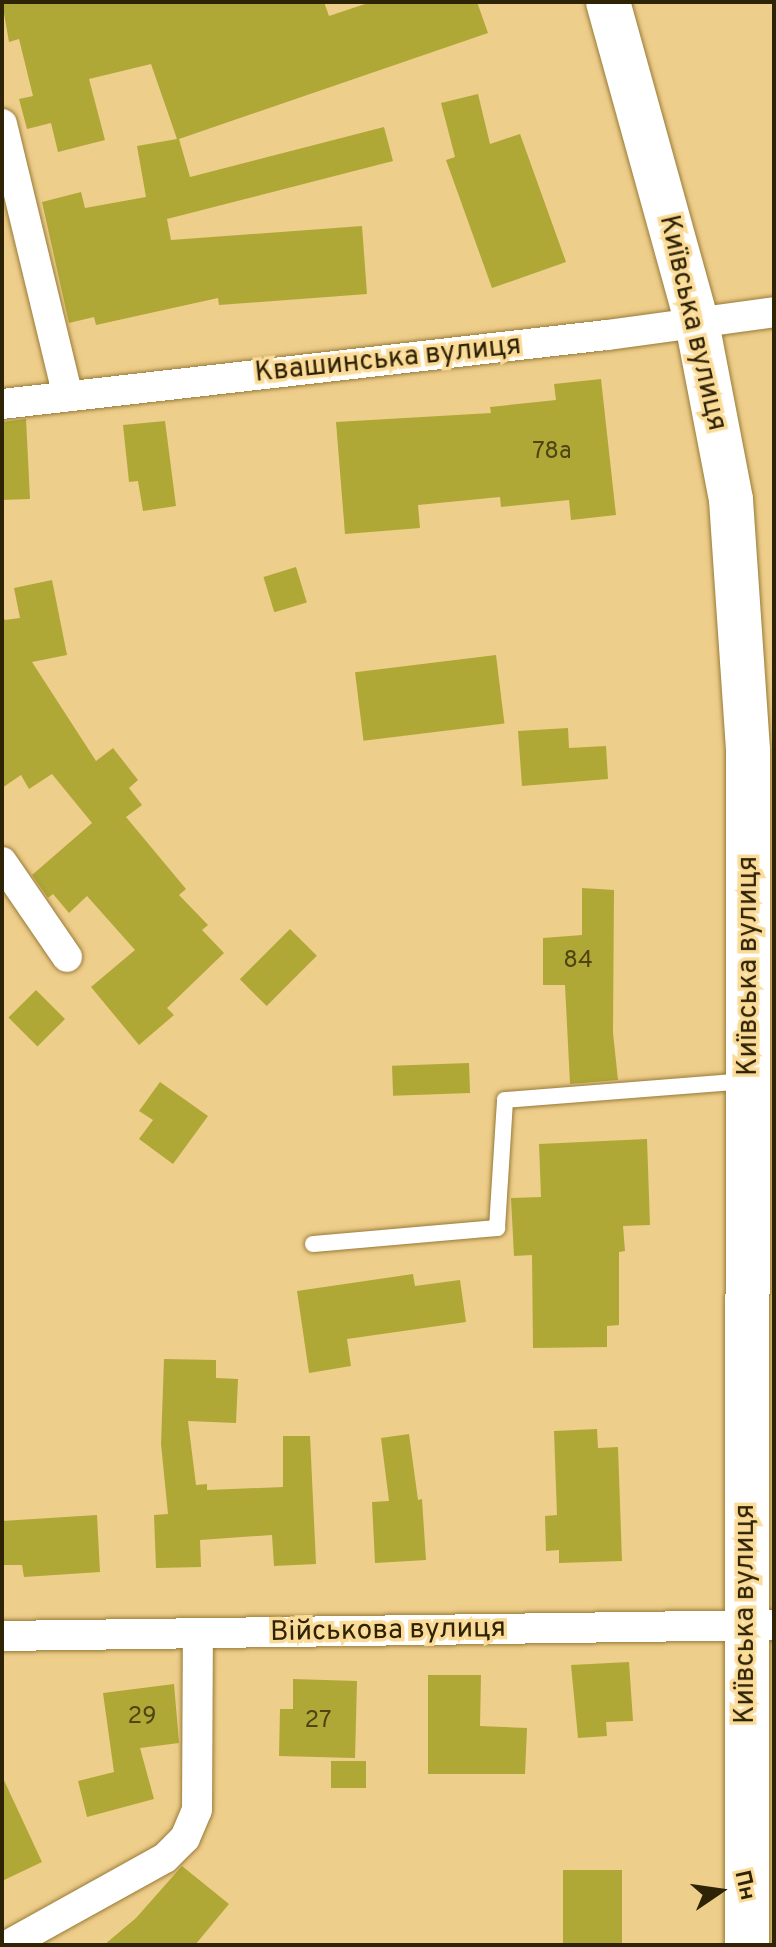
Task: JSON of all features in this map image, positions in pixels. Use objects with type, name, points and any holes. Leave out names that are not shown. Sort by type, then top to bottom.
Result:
[{"type":"main road","name":"Київська вулиця","points":[[608,2],[697,323],[731,500],[748,750],[749,1081],[760,1624],[747,1945]]},
{"type":"street","points":[[2,124],[68,396]]},
{"type":"street","name":"Квашинська вулиця","points":[[2,404],[774,312]]},
{"type":"street","points":[[2,862],[67,957]]},
{"type":"street","name":"Військова вулиця","points":[[2,1636],[760,1624]]},
{"type":"street","points":[[8,1945],[165,1858],[185,1838],[197,1810],[198,1635]]},
{"type":"lane","points":[[313,1244],[497,1228],[505,1100],[749,1081]]},
{"type":"building","points":[[2,2],[324,2],[329,16],[371,2],[477,2],[488,33],[179,139],[190,177],[384,127],[393,161],[167,219],[171,240],[362,226],[367,294],[219,305],[218,298],[96,325],[94,317],[69,323],[42,202],[81,192],[85,208],[146,197],[137,146],[177,139],[151,64],[89,79],[105,140],[58,152],[51,123],[27,129],[19,99],[33,96],[19,39],[9,42]]},
{"type":"building","points":[[478,94],[490,144],[520,134],[566,262],[492,288],[446,160],[455,157],[441,103]]},
{"type":"building","points":[[601,379],[616,515],[571,520],[569,500],[501,507],[500,497],[418,505],[420,528],[345,534],[336,422],[491,413],[490,407],[556,400],[554,384]]},
{"type":"building","points":[[26,419],[30,499],[2,500],[2,422]]},
{"type":"building","points":[[165,421],[176,506],[143,511],[138,481],[129,482],[123,425]]},
{"type":"building","points":[[296,567],[307,602],[274,612],[263,577]]},
{"type":"building","points":[[52,580],[67,655],[32,662],[96,761],[113,748],[138,780],[129,788],[142,805],[126,817],[186,889],[179,895],[208,925],[202,930],[224,953],[167,1008],[174,1015],[139,1045],[91,987],[135,950],[87,896],[69,913],[53,894],[48,898],[32,875],[92,823],[52,774],[29,789],[21,775],[2,788],[2,615],[5,620],[20,618],[14,588]]},
{"type":"building","points":[[496,655],[504,723],[363,741],[355,672]]},
{"type":"building","points":[[568,728],[569,748],[606,746],[608,779],[522,786],[518,731]]},
{"type":"building","points":[[582,888],[614,890],[613,1033],[618,1080],[570,1084],[565,985],[543,985],[543,938],[582,935]]},
{"type":"building","points":[[290,929],[317,956],[267,1006],[240,979]]},
{"type":"building","points":[[36,990],[65,1019],[37,1047],[8,1018]]},
{"type":"building","points":[[469,1063],[470,1093],[393,1096],[392,1066]]},
{"type":"building","points":[[160,1082],[208,1116],[173,1164],[139,1139],[153,1120],[139,1111]]},
{"type":"building","points":[[647,1139],[650,1225],[623,1226],[625,1251],[619,1252],[619,1325],[607,1326],[607,1347],[533,1348],[532,1255],[514,1256],[511,1198],[541,1197],[539,1144]]},
{"type":"building","points":[[413,1274],[415,1286],[460,1280],[466,1322],[347,1339],[351,1366],[309,1373],[297,1291]]},
{"type":"building","points":[[164,1359],[216,1360],[216,1378],[238,1379],[236,1423],[188,1421],[196,1485],[207,1484],[207,1490],[283,1487],[283,1436],[310,1436],[316,1564],[274,1566],[272,1535],[200,1540],[201,1567],[156,1568],[154,1515],[168,1514],[161,1444]]},
{"type":"building","points":[[597,1429],[598,1448],[618,1447],[622,1561],[559,1563],[559,1550],[546,1551],[545,1516],[557,1515],[554,1431]]},
{"type":"building","points":[[409,1434],[418,1500],[422,1499],[426,1560],[375,1563],[372,1502],[389,1501],[381,1438]]},
{"type":"building","points":[[97,1515],[100,1572],[24,1577],[22,1565],[2,1565],[2,1521]]},
{"type":"building","points":[[629,1662],[633,1721],[606,1722],[607,1736],[578,1738],[571,1665]]},
{"type":"building","points":[[428,1675],[481,1675],[480,1726],[527,1728],[525,1774],[428,1774]]},
{"type":"building","points":[[293,1679],[357,1681],[355,1758],[279,1756],[280,1709],[293,1709]]},
{"type":"building","points":[[174,1684],[179,1743],[140,1748],[154,1799],[87,1817],[78,1781],[114,1772],[103,1693]]},
{"type":"building","points":[[331,1761],[366,1761],[366,1788],[331,1788]]},
{"type":"building","points":[[2,1776],[42,1862],[2,1881]]},
{"type":"building","points":[[182,1866],[229,1904],[195,1945],[104,1945],[136,1918]]},
{"type":"building","points":[[563,1870],[622,1870],[622,1945],[563,1945]]}]
